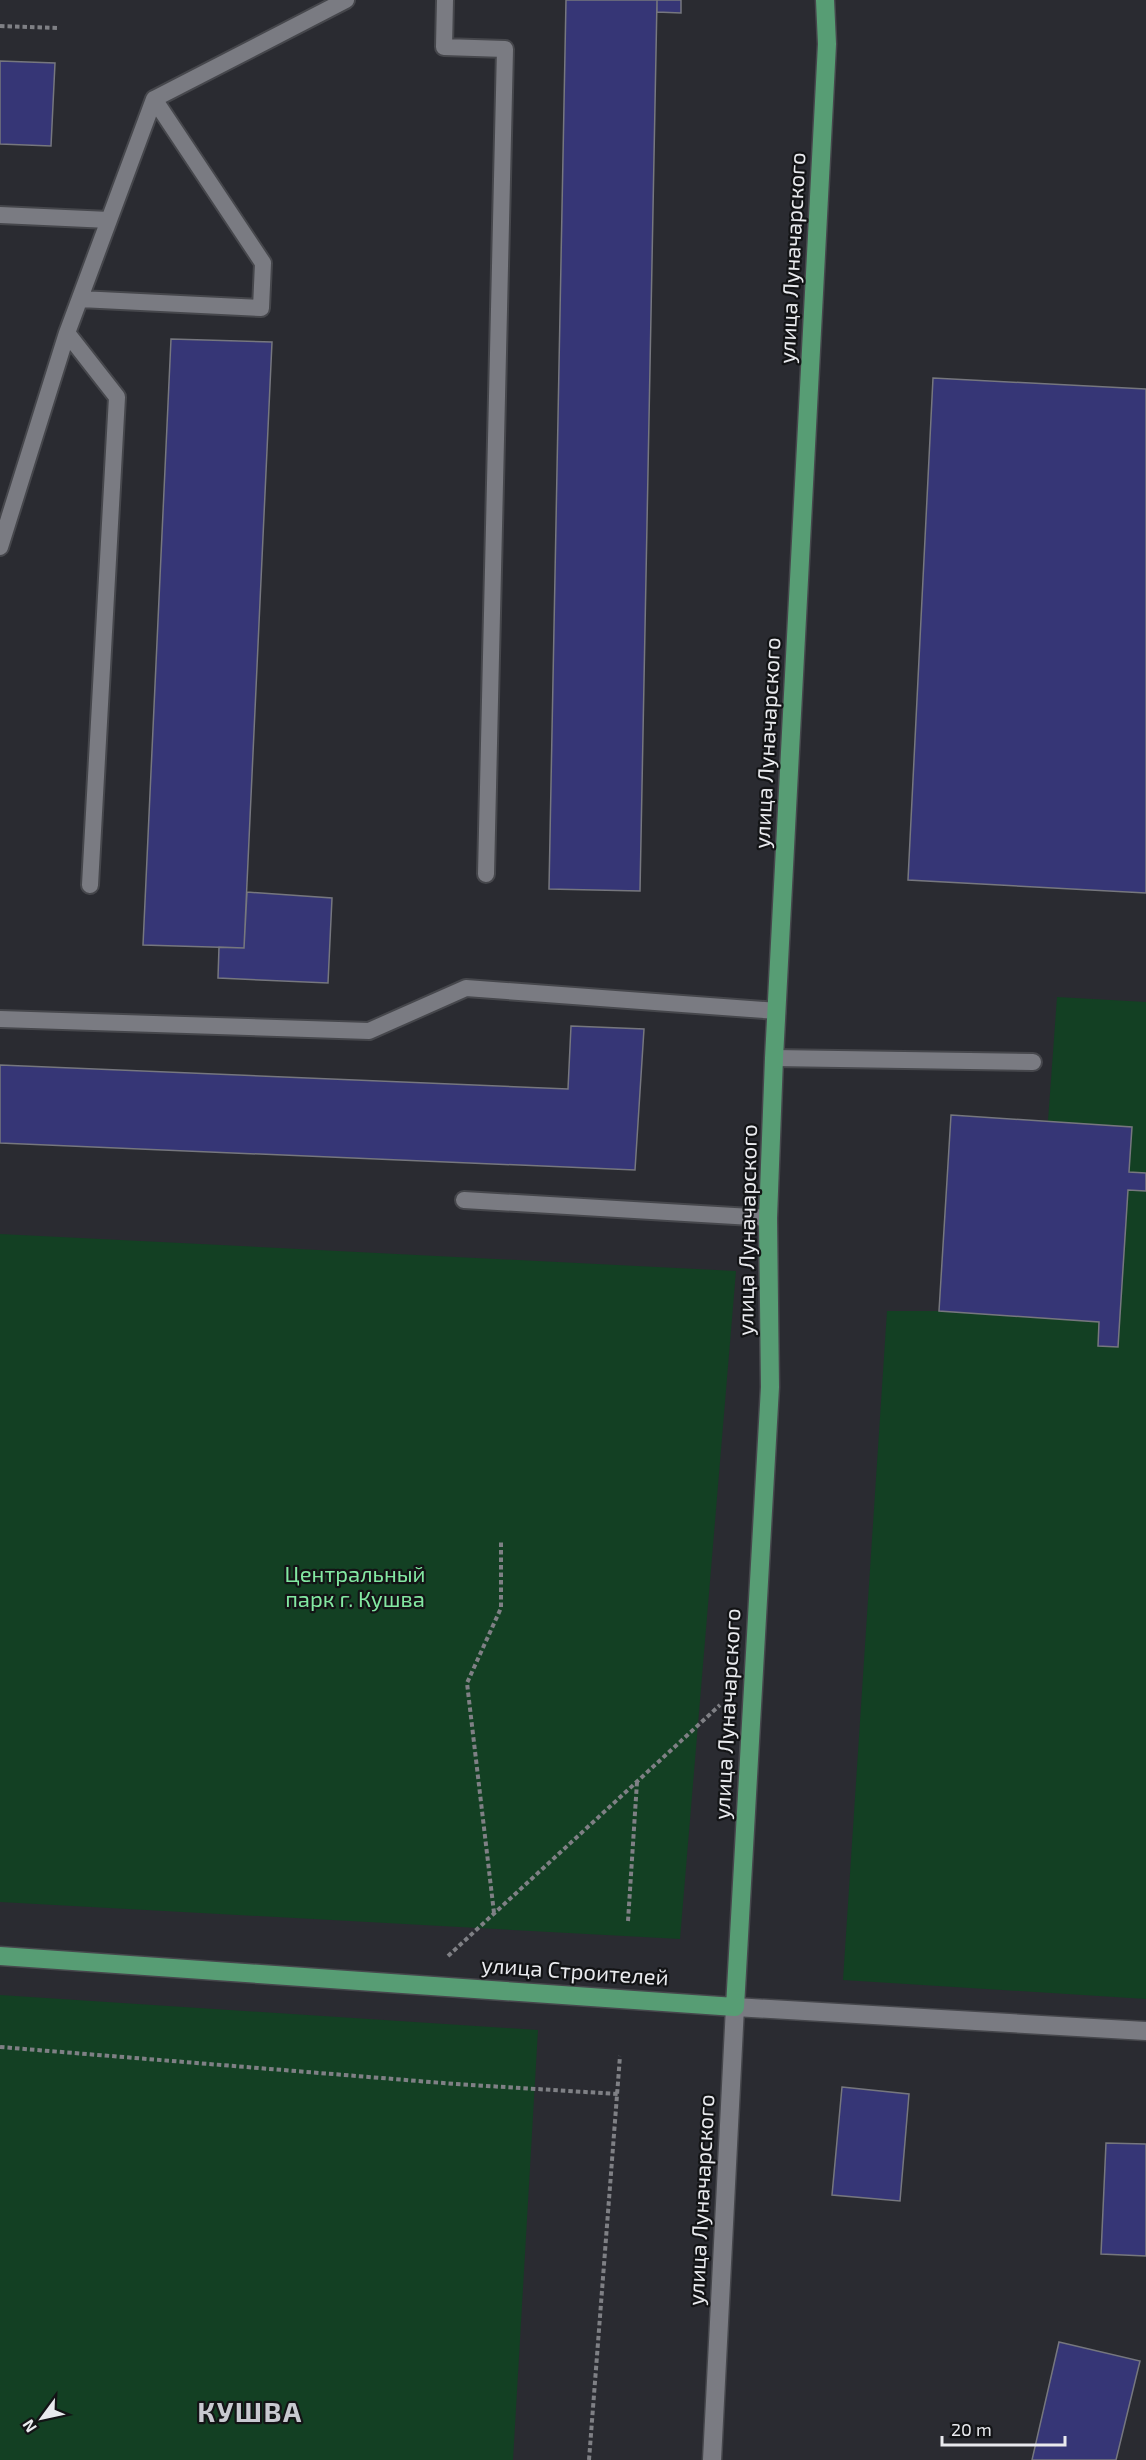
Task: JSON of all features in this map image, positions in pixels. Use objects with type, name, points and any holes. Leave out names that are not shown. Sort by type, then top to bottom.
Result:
[{"type":"main road","name":"улица Луначарского","points":[[712,2460],[770,1387],[768,1218],[774,1058],[827,44],[825,0]]},
{"type":"main road","name":"улица Строителей","points":[[0,1956],[735,2007],[1146,2031]]},
{"type":"lane","points":[[0,547],[67,333],[154,99],[346,0]]},
{"type":"lane","points":[[445,0],[444,47],[505,49],[486,874]]},
{"type":"lane","points":[[80,298],[261,308],[262,263],[154,99]]},
{"type":"lane","points":[[0,215],[109,220]]},
{"type":"lane","points":[[67,333],[117,397],[90,885]]},
{"type":"lane","points":[[0,1019],[369,1031],[466,988],[777,1011]]},
{"type":"lane","points":[[774,1058],[1033,1062]]},
{"type":"lane","points":[[464,1200],[768,1218]]},
{"type":"path","points":[[0,26],[59,28]]},
{"type":"path","points":[[494,1913],[467,1683],[501,1608],[501,1541]]},
{"type":"path","points":[[417,1985],[754,1674]]},
{"type":"path","points":[[628,1921],[637,1782]]},
{"type":"path","points":[[0,2047],[455,2084],[618,2094]]},
{"type":"path","points":[[589,2460],[620,2056]]},
{"type":"green space","points":[[1057,997],[1146,1002],[1146,1999],[843,1980],[887,1311],[939,1311],[951,1115],[1048,1121]]},
{"type":"green space","name":"Центральный парк г. Кушва","points":[[0,1234],[736,1271],[680,1939],[0,1902]]},
{"type":"green space","points":[[0,1995],[538,2030],[513,2460],[0,2460]]},
{"type":"building","points":[[566,0],[657,0],[640,891],[549,889]]},
{"type":"building","points":[[657,0],[681,0],[681,13],[657,12]]},
{"type":"building","points":[[0,61],[55,63],[51,146],[0,144]]},
{"type":"building","points":[[171,339],[272,342],[244,948],[143,945]]},
{"type":"building","points":[[933,378],[1146,389],[1146,893],[908,880]]},
{"type":"building","points":[[247,892],[332,898],[328,983],[218,978],[219,947],[244,948]]},
{"type":"building","points":[[571,1026],[644,1029],[635,1170],[0,1143],[0,1065],[568,1089]]},
{"type":"building","points":[[951,1115],[1132,1127],[1129,1172],[1146,1173],[1146,1191],[1128,1190],[1118,1347],[1098,1346],[1099,1322],[939,1311]]},
{"type":"building","points":[[842,2087],[909,2094],[900,2201],[832,2195]]},
{"type":"building","points":[[1106,2143],[1146,2144],[1146,2256],[1101,2254]]},
{"type":"building","points":[[1059,2342],[1140,2361],[1116,2460],[1032,2460]]},
{"type":"district","name":"КУШВА","points":[[250,2412]]}]
